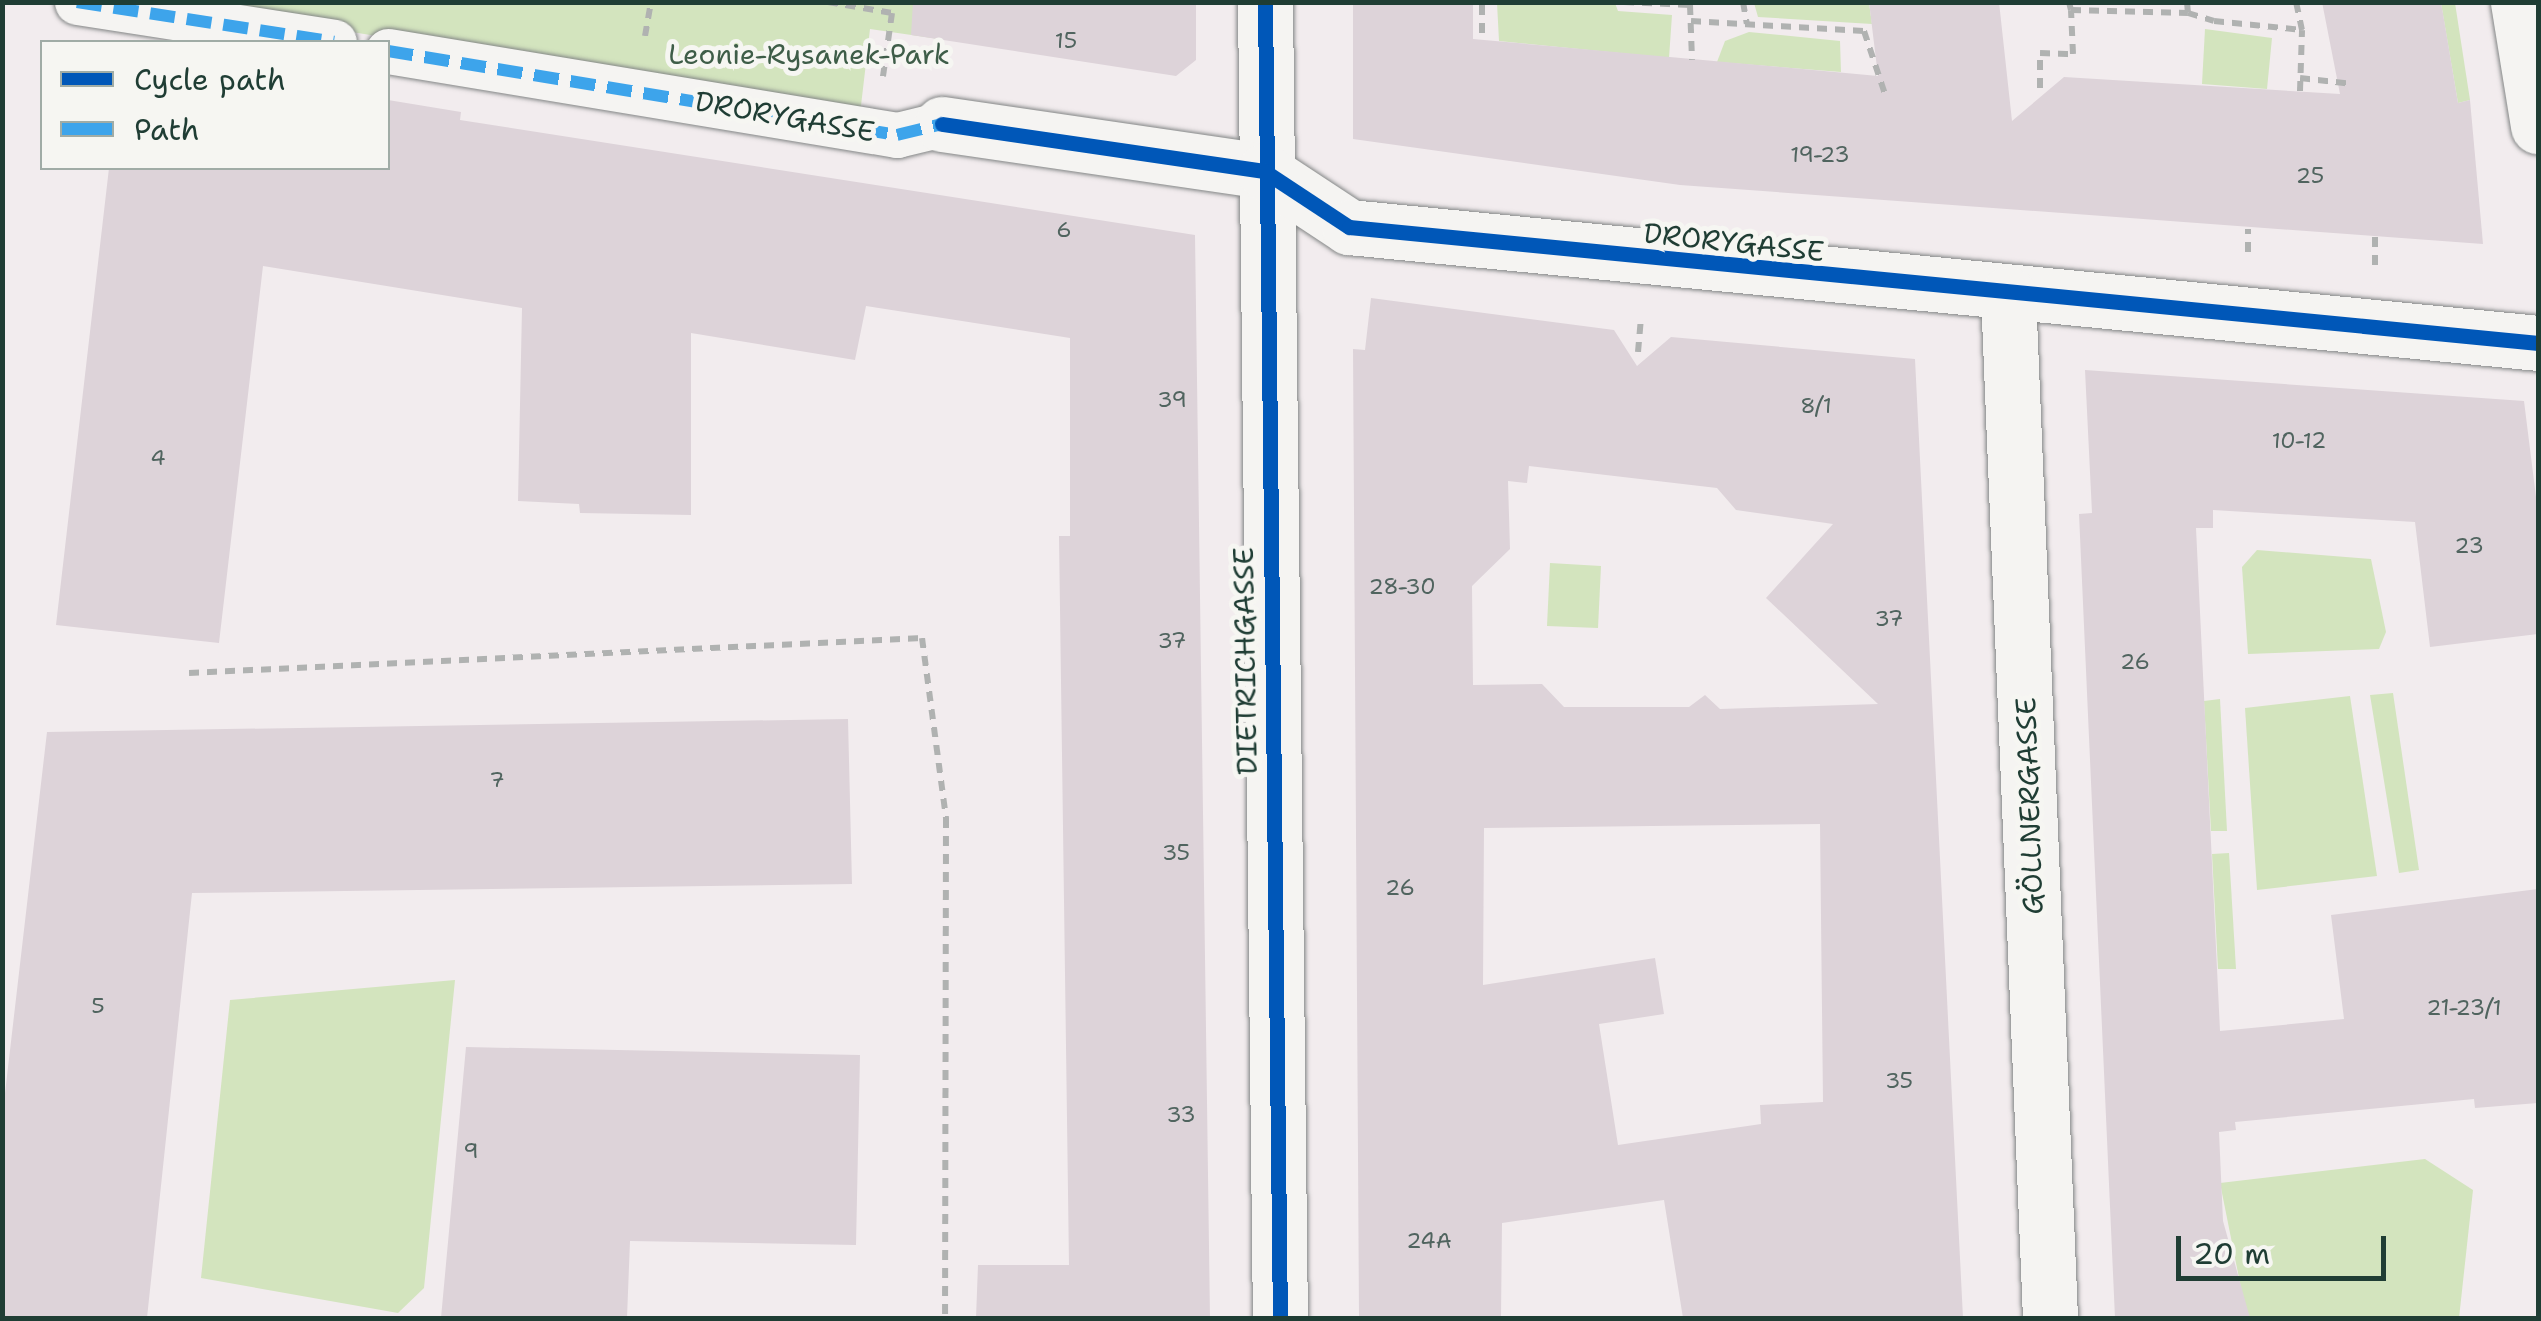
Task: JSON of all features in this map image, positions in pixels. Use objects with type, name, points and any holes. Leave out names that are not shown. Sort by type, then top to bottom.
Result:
[{"type":"street","points":[[77,2],[321,40]]},
{"type":"street","name":"DIETRICHGASSE","points":[[1265,2],[1280,1318]]},
{"type":"street","points":[[2518,2],[2538,126]]},
{"type":"street","name":"DRORYGASSE","points":[[390,50],[896,135],[942,124],[1264,171],[1350,228],[2538,343]]},
{"type":"street","name":"GÖLLNERGASSE","points":[[2008,294],[2050,1318]]},
{"type":"path","points":[[828,2],[892,13],[890,32]]},
{"type":"path","points":[[1482,2],[1482,33]]},
{"type":"path","points":[[1624,2],[1690,5],[1692,60]]},
{"type":"path","points":[[1743,2],[1747,24]]},
{"type":"path","points":[[2187,2],[2188,13]]},
{"type":"path","points":[[2296,2],[2302,30],[2300,91]]},
{"type":"path","points":[[2040,88],[2040,53],[2073,54],[2070,6],[2188,13],[2302,30]]},
{"type":"path","points":[[1691,21],[1864,31],[1885,94]]},
{"type":"path","points":[[2300,78],[2353,84]]},
{"type":"path","points":[[189,673],[922,638],[946,818],[945,1318]]},
{"type":"green space","name":"Leonie-Rysanek-Park","points":[[936,2],[939,39],[870,29],[860,114],[172,3]]},
{"type":"green space","points":[[1497,3],[1615,3],[1618,11],[1672,15],[1669,58],[1499,41]]},
{"type":"green space","points":[[1754,3],[1869,3],[1872,24],[1758,17]]},
{"type":"green space","points":[[2441,3],[2455,3],[2470,100],[2458,103]]},
{"type":"green space","points":[[2205,29],[2272,38],[2267,89],[2202,84]]},
{"type":"green space","points":[[1749,32],[1840,41],[1841,72],[1717,62],[1725,41]]},
{"type":"green space","points":[[2257,550],[2371,559],[2386,632],[2379,649],[2248,654],[2242,567]]},
{"type":"green space","points":[[1550,563],[1601,566],[1598,628],[1547,626]]},
{"type":"green space","points":[[2393,693],[2419,870],[2399,873],[2370,695]]},
{"type":"green space","points":[[2350,696],[2377,876],[2257,890],[2245,708]]},
{"type":"green space","points":[[2220,699],[2227,831],[2211,831],[2204,701]]},
{"type":"green space","points":[[2229,853],[2236,969],[2218,969],[2212,854]]},
{"type":"green space","points":[[455,980],[424,1288],[398,1313],[201,1278],[230,1000]]},
{"type":"green space","points":[[2425,1159],[2473,1190],[2459,1318],[2247,1318],[2220,1183]]},
{"type":"building","points":[[913,2],[1196,2],[1196,60],[1176,76],[911,35]]},
{"type":"building","points":[[1353,2],[1473,2],[1473,39],[1878,76],[1869,2],[1999,2],[2012,121],[2064,77],[2340,94],[2322,2],[2441,2],[2458,103],[2470,100],[2483,244],[1680,185],[1353,139]]},
{"type":"building","points":[[390,100],[461,112],[460,120],[1195,235],[1210,1318],[976,1318],[978,1265],[1069,1265],[1059,536],[1070,536],[1070,338],[866,306],[855,360],[691,333],[691,515],[580,513],[579,504],[518,501],[522,308],[263,266],[219,643],[56,625],[109,170],[390,170]]},
{"type":"building","points":[[1371,298],[1614,330],[1637,366],[1671,337],[1915,359],[1963,1318],[1683,1318],[1664,1200],[1502,1223],[1501,1318],[1359,1318],[1353,349],[1365,350]],"holes":[[[1529,466],[1717,488],[1736,510],[1833,524],[1766,598],[1878,704],[1720,709],[1705,695],[1689,707],[1564,707],[1542,684],[1473,685],[1472,586],[1510,549],[1508,481],[1527,483]],[[1820,824],[1823,1102],[1760,1105],[1761,1124],[1618,1145],[1599,1024],[1664,1014],[1655,958],[1483,985],[1484,828]]]},
{"type":"building","points":[[2085,370],[2524,401],[2538,513],[2538,634],[2430,647],[2415,522],[2213,510],[2213,528],[2196,528],[2220,1031],[2344,1019],[2331,915],[2538,889],[2538,1103],[2475,1108],[2474,1099],[2235,1122],[2236,1130],[2219,1132],[2223,1221],[2250,1318],[2115,1318],[2079,514],[2092,513]]},
{"type":"building","points":[[848,719],[852,884],[192,893],[147,1318],[2,1318],[2,1119],[47,732]]},
{"type":"building","points":[[466,1047],[860,1055],[856,1245],[630,1241],[627,1318],[441,1318]]},
{"type":"marked path","points":[[77,2],[321,40]]},
{"type":"marked path","points":[[390,51],[897,135],[942,124]]},
{"type":"cycle path","points":[[1265,2],[1280,1318]]},
{"type":"cycle path","points":[[942,124],[1264,171],[1349,227],[2538,343]]}]
